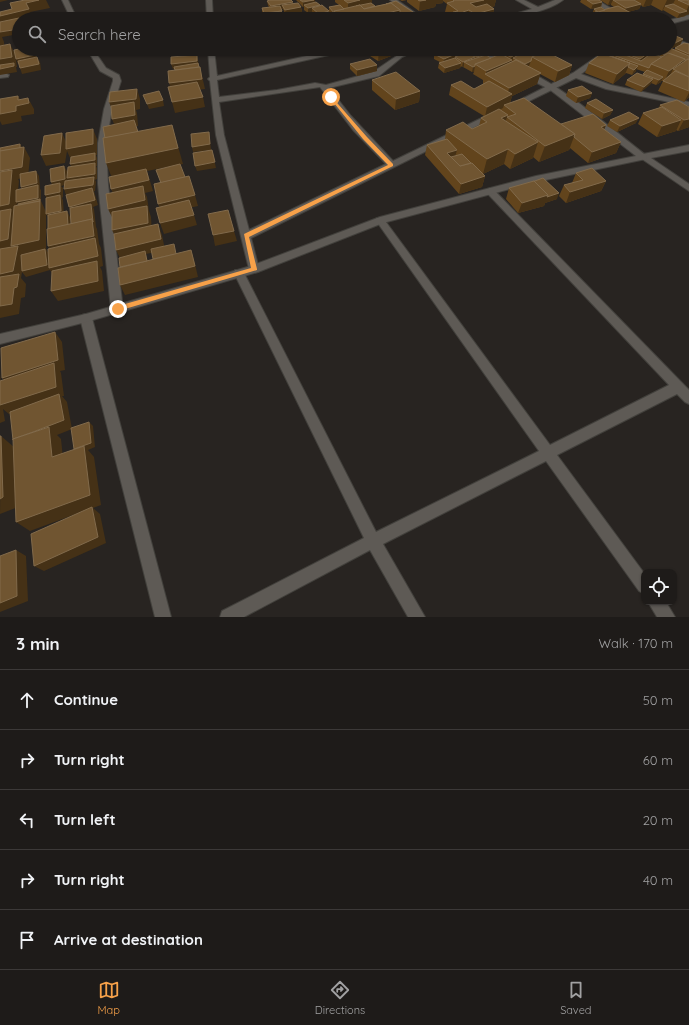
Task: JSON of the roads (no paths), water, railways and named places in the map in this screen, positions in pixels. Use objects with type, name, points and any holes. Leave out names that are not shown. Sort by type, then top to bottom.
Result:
[{"type":"street","points":[[65,0],[71,12]]},
{"type":"street","points":[[209,0],[210,12]]},
{"type":"street","points":[[393,0],[411,12]]},
{"type":"street","points":[[519,0],[538,9]]},
{"type":"street","points":[[526,12],[560,0]]},
{"type":"street","points":[[593,0],[614,12]]},
{"type":"street","points":[[677,20],[689,17]]},
{"type":"street","points":[[677,42],[689,46]]},
{"type":"street","points":[[95,56],[103,69],[116,77],[117,81],[108,109],[102,143],[103,184],[118,309]]},
{"type":"street","points":[[211,56],[214,100],[220,135],[254,269]]},
{"type":"street","points":[[212,79],[316,56]]},
{"type":"street","points":[[214,100],[284,92],[316,85],[322,85],[325,87],[376,74],[400,56]]},
{"type":"street","points":[[491,56],[552,87],[643,157],[689,188]]},
{"type":"street","points":[[246,236],[576,75],[602,56]]},
{"type":"street","points":[[576,75],[609,87],[689,104]]},
{"type":"street","points":[[325,87],[331,97],[365,138],[392,165]]},
{"type":"street","points":[[0,339],[86,318],[254,269],[380,220],[536,179],[689,148]]},
{"type":"street","points":[[490,191],[689,398]]},
{"type":"street","points":[[380,220],[641,582]]},
{"type":"street","points":[[239,273],[373,541],[417,617]]},
{"type":"street","points":[[86,318],[163,617]]},
{"type":"street","points":[[228,617],[373,541],[678,387]]},
{"type":"street","points":[[658,605],[667,617]]}]
